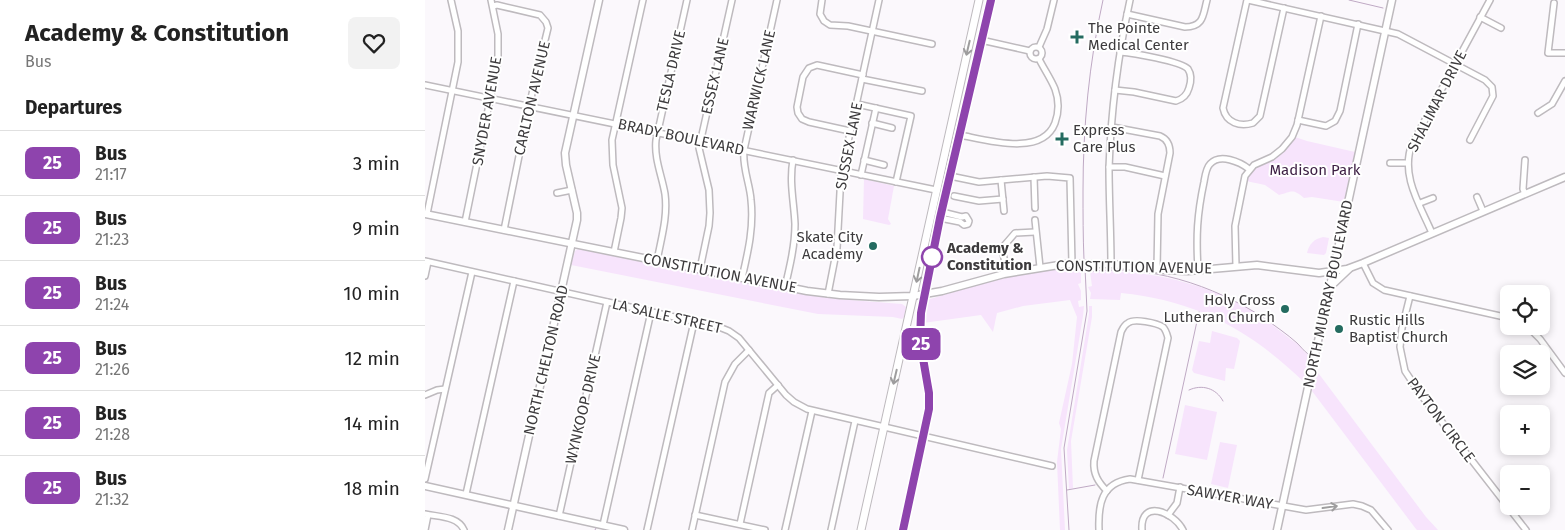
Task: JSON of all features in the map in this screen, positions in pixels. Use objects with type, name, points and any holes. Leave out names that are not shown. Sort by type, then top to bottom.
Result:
[{"type":"highway","points":[[861,530],[979,0]]},
{"type":"highway","points":[[981,40],[976,33],[976,29],[983,0]]},
{"type":"highway","points":[[903,530],[924,436],[929,404],[919,330],[924,294],[991,0]]},
{"type":"main road","name":"NORTH CHELTON ROAD","points":[[508,530],[577,216],[565,156],[599,0]]},
{"type":"main road","name":"NORTH MURRAY BOULEVARD","points":[[1277,530],[1392,0]]},
{"type":"main road","name":"CONSTITUTION AVENUE","points":[[426,214],[785,287],[828,294],[884,297],[913,296],[942,291],[1007,273],[1040,267],[1091,263],[1157,269],[1198,270],[1236,266],[1265,266],[1313,273],[1333,272],[1351,268],[1565,177]]},
{"type":"main road","points":[[1330,287],[1351,268]]},
{"type":"main road","points":[[425,486],[624,530]]},
{"type":"street","points":[[426,214],[457,69],[459,45],[457,24],[451,0]]},
{"type":"street","name":"SNYDER AVENUE","points":[[465,222],[491,98],[498,54],[497,34],[491,0]]},
{"type":"street","points":[[614,252],[622,208],[612,159],[612,140],[643,0]]},
{"type":"street","name":"TESLA DRIVE","points":[[657,261],[666,209],[656,154],[657,133],[687,0]]},
{"type":"street","name":"ESSEX LANE","points":[[700,269],[710,213],[707,183],[699,152],[700,142],[732,0]]},
{"type":"street","name":"WARWICK LANE","points":[[742,278],[751,237],[752,217],[751,193],[744,150],[777,0]]},
{"type":"street","points":[[822,0],[820,14],[827,23],[932,44]]},
{"type":"street","name":"SUSSEX LANE","points":[[828,294],[837,248],[839,187],[879,0]]},
{"type":"street","points":[[1039,48],[1047,29],[1054,0]]},
{"type":"street","points":[[1111,264],[1109,167],[1115,90],[1130,0]]},
{"type":"street","points":[[1127,14],[1185,27],[1193,26],[1202,20],[1207,0]]},
{"type":"street","points":[[1284,8],[1260,116],[1253,124],[1246,125],[1227,118],[1223,108],[1247,0],[1284,8],[1358,24],[1385,30],[1402,35],[1485,80],[1491,84],[1493,90],[1492,99],[1470,140]]},
{"type":"street","name":"SHALIMAR DRIVE","points":[[1432,233],[1409,177],[1409,153],[1412,144],[1490,0]]},
{"type":"street","points":[[1554,3],[1548,53],[1565,53]]},
{"type":"street","name":"CARLTON AVENUE","points":[[493,6],[497,5],[537,14],[546,22],[548,32],[529,106],[504,230]]},
{"type":"street","points":[[1236,266],[1236,218],[1244,179],[1254,165],[1272,157],[1292,137],[1298,120],[1321,16]]},
{"type":"street","points":[[1480,17],[1501,28]]},
{"type":"street","points":[[1298,120],[1326,126],[1335,121],[1340,111],[1358,24]]},
{"type":"street","points":[[981,40],[1030,52]]},
{"type":"street","points":[[1030,52],[1033,48],[1039,48]]},
{"type":"street","points":[[1039,48],[1042,53],[1039,59]]},
{"type":"street","points":[[1030,52],[1032,58],[1039,59]]},
{"type":"street","points":[[1115,90],[1179,100],[1187,94],[1191,80],[1187,69],[1180,64],[1120,52]]},
{"type":"street","points":[[960,135],[1007,144],[1037,140],[1047,136],[1057,116],[1058,100],[1055,89],[1039,59]]},
{"type":"street","points":[[851,131],[809,122],[802,119],[798,113],[797,107],[803,77],[809,68],[817,66],[922,91]]},
{"type":"street","points":[[1539,112],[1552,104],[1565,81]]},
{"type":"street","name":"BRADY BOULEVARD","points":[[425,84],[937,190]]},
{"type":"street","points":[[857,104],[911,116],[896,182]]},
{"type":"street","points":[[861,175],[876,108]]},
{"type":"street","points":[[872,123],[892,128]]},
{"type":"street","points":[[1112,127],[1160,136],[1165,140],[1170,149],[1158,214],[1157,269]]},
{"type":"street","points":[[1198,270],[1197,215],[1208,167],[1215,160],[1222,159],[1237,162],[1249,170]]},
{"type":"street","points":[[785,287],[794,241],[791,175],[793,160]]},
{"type":"street","points":[[864,160],[884,164]]},
{"type":"street","points":[[1525,160],[1523,188],[1525,194]]},
{"type":"street","points":[[1390,163],[1408,163]]},
{"type":"street","points":[[1109,167],[1125,167],[1165,176]]},
{"type":"street","points":[[950,176],[979,182],[1047,176],[1070,178],[1074,264]]},
{"type":"street","points":[[1034,177],[1035,208]]},
{"type":"street","points":[[1001,180],[1004,211]]},
{"type":"street","points":[[557,194],[572,190]]},
{"type":"street","points":[[954,196],[979,202],[1003,199]]},
{"type":"street","points":[[1477,197],[1483,211]]},
{"type":"street","points":[[1419,204],[1433,198]]},
{"type":"street","points":[[941,215],[966,216],[969,218],[969,221],[968,224],[964,225],[941,215]]},
{"type":"street","points":[[1035,220],[1040,267]]},
{"type":"street","points":[[1007,273],[1001,248],[1015,233],[1035,232]]},
{"type":"street","points":[[425,276],[427,262]]},
{"type":"street","name":"LA SALLE STREET","points":[[427,262],[719,327],[739,338],[794,402],[812,410],[1052,466]]},
{"type":"street","points":[[1363,263],[1376,286],[1384,290],[1500,316]]},
{"type":"street","points":[[425,478],[472,272]]},
{"type":"street","points":[[466,494],[514,281]]},
{"type":"street","name":"PAYTON CIRCLE","points":[[1410,296],[1400,347],[1405,371],[1419,392],[1526,530]]},
{"type":"street","name":"WYNKOOP DRIVE","points":[[559,516],[607,302]]},
{"type":"street","points":[[603,525],[651,312]]},
{"type":"street","points":[[1099,530],[1099,509],[1107,491],[1096,478],[1093,461],[1121,332],[1128,322],[1137,320],[1161,326],[1166,330],[1168,338],[1138,480]]},
{"type":"street","points":[[647,530],[694,322]]},
{"type":"street","points":[[1536,335],[1565,373]]},
{"type":"street","points":[[692,530],[725,382],[732,368],[749,350]]},
{"type":"street","points":[[739,524],[769,393],[778,385]]},
{"type":"street","points":[[425,395],[445,389]]},
{"type":"street","points":[[785,530],[812,410]]},
{"type":"street","points":[[831,530],[855,421]]},
{"type":"street","name":"SAWYER WAY","points":[[1107,491],[1118,482],[1131,479],[1311,510],[1353,504],[1371,510],[1388,530]]},
{"type":"street","points":[[1169,515],[1177,502],[1180,487]]},
{"type":"street","points":[[1142,530],[1143,519],[1151,511],[1160,511],[1169,515],[1183,530]]},
{"type":"street","points":[[425,530],[427,515],[457,520],[464,530]]},
{"type":"street","points":[[695,515],[765,530]]},
{"type":"green space","name":"Madison Park","points":[[1295,137],[1355,152],[1344,202],[1312,197],[1304,198],[1294,192],[1279,195],[1265,185],[1246,181],[1248,176],[1257,167],[1280,155]]},
{"type":"green space","points":[[864,179],[894,186],[888,219],[891,224],[863,219]]},
{"type":"green space","points":[[1323,237],[1329,238],[1324,255],[1307,253],[1312,242]]},
{"type":"green space","points":[[578,249],[807,295],[902,304],[906,307],[902,319],[818,314],[571,265],[575,251]]},
{"type":"green space","points":[[1083,267],[1081,283],[1078,284],[1081,291],[1081,300],[1078,301],[1079,307],[1084,306],[1083,316],[1061,449],[1065,530],[1060,530],[1057,462],[1061,429],[1059,423],[1072,364],[1077,317],[1070,300],[1023,306],[997,313],[993,332],[981,315],[923,323],[927,301],[930,299],[1024,274]]},
{"type":"green space","points":[[1090,272],[1145,274],[1188,283],[1228,298],[1248,308],[1311,356],[1305,383],[1284,364],[1243,333],[1199,311],[1149,297],[1121,293],[1120,300],[1090,299],[1091,293],[1088,287],[1092,286]]},
{"type":"green space","points":[[1089,306],[1092,306],[1092,317],[1071,441],[1073,488],[1069,489],[1067,450]]},
{"type":"green space","points":[[1212,331],[1237,338],[1240,341],[1234,369],[1226,368],[1225,381],[1194,373],[1192,370],[1199,341],[1210,343]]},
{"type":"green space","points":[[1316,370],[1426,517],[1438,530],[1416,529],[1312,391]]},
{"type":"green space","points":[[1185,405],[1217,412],[1207,460],[1175,454]]},
{"type":"green space","points":[[1220,442],[1237,445],[1228,488],[1211,484]]},
{"type":"waterway","points":[[1084,260],[1084,143],[1094,47],[1103,0]]},
{"type":"waterway","points":[[1349,0],[1383,8]]},
{"type":"waterway","points":[[1069,530],[1064,448],[1087,311],[1085,267]]},
{"type":"waterway","points":[[1087,272],[1110,270],[1156,274],[1179,279],[1201,287],[1244,306],[1264,318],[1308,354]]},
{"type":"waterway","points":[[1163,478],[1199,312]]},
{"type":"waterway","points":[[1189,390],[1199,387],[1208,388],[1217,393],[1223,401]]},
{"type":"waterway","points":[[1067,490],[1095,485]]},
{"type":"bus line","name":"25","points":[[903,530],[929,409],[929,393],[919,330],[924,294],[991,0]]},
{"type":"place","name":"The Pointe Medical Center","points":[[1077,37]]},
{"type":"place","name":"Express Care Plus","points":[[1062,139]]},
{"type":"place","name":"Skate City Academy","points":[[873,246]]},
{"type":"place","name":"Academy & Constitution","points":[[932,257]]},
{"type":"place","name":"Holy Cross Lutheran Church","points":[[1285,309]]},
{"type":"place","name":"Rustic Hills Baptist Church","points":[[1339,329]]}]
